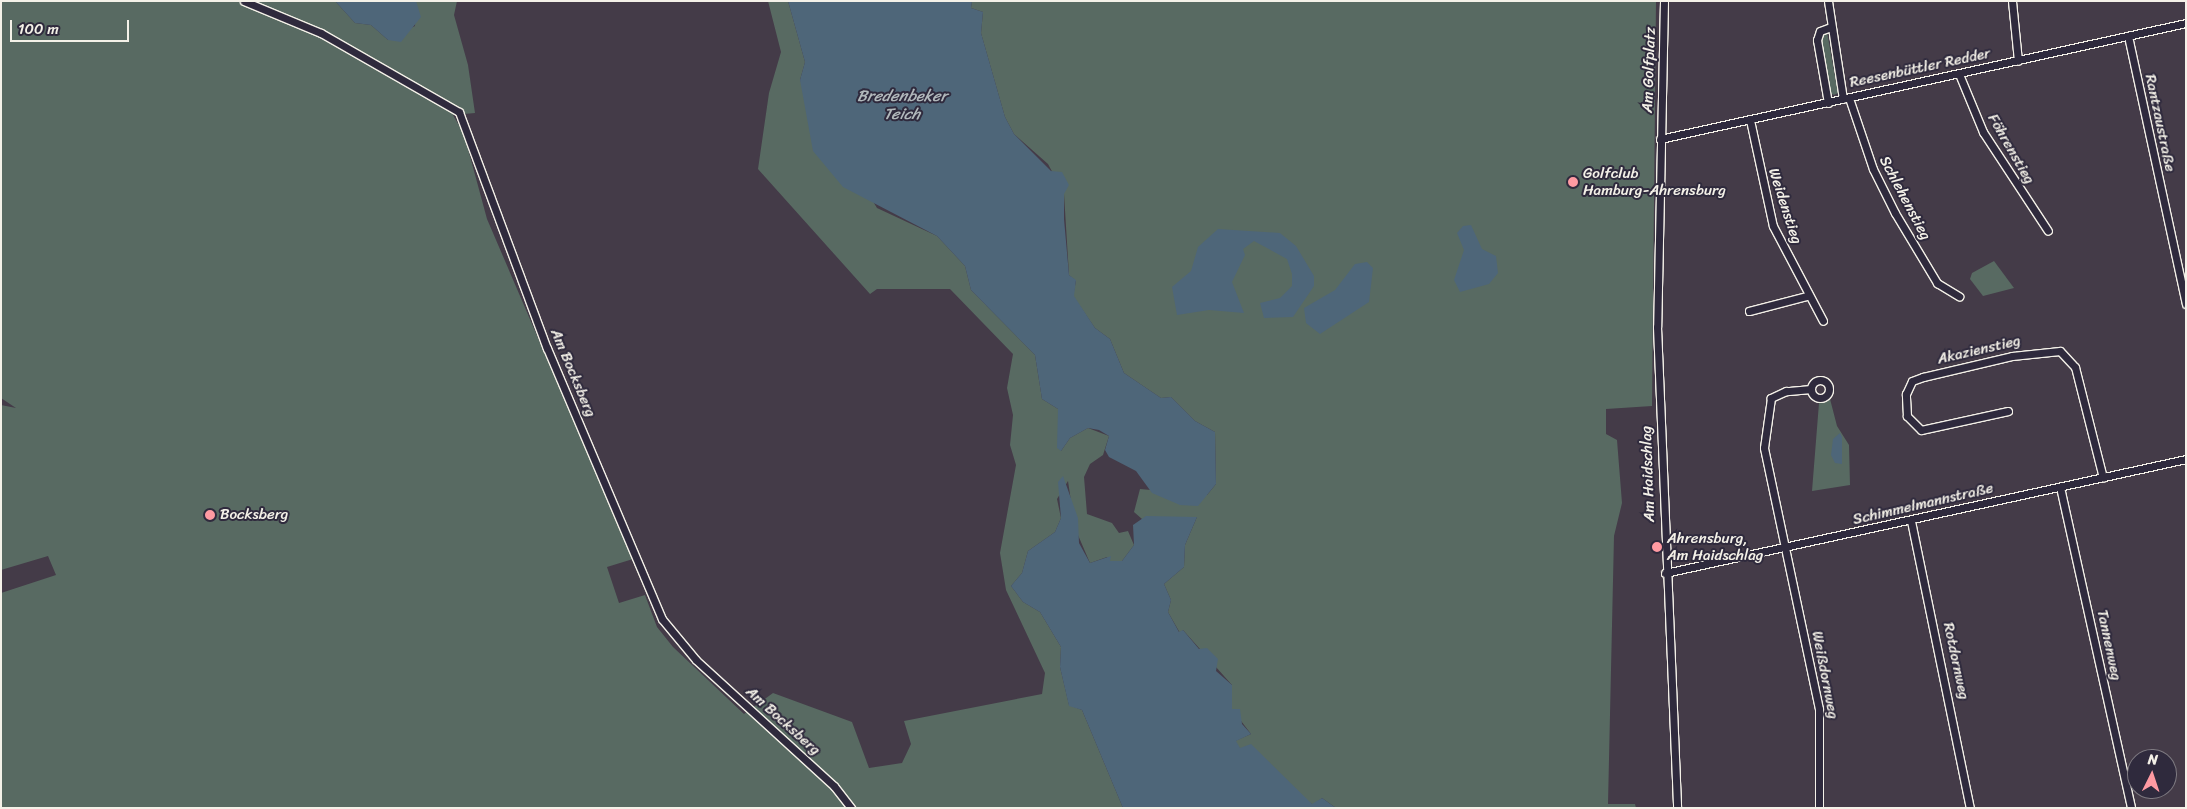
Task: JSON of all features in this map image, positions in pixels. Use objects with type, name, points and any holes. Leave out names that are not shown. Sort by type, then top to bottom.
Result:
[{"type":"street","name":"Am Bocksberg","points":[[244,1],[321,32],[450,105],[462,116],[490,204],[547,348],[662,618],[696,660],[834,786],[850,808]]},
{"type":"street","name":"Am Golfplatz","points":[[1660,139],[1664,1]]},
{"type":"street","name":"Schlehenstieg","points":[[1828,1],[1831,27],[1846,99],[1872,170],[1895,213],[1937,283],[1959,296]]},
{"type":"street","points":[[2012,1],[2018,61]]},
{"type":"street","name":"Reesenbüttler Redder","points":[[1660,139],[2018,61],[2186,22]]},
{"type":"street","points":[[1828,103],[1817,40],[1820,31],[1831,27]]},
{"type":"street","name":"Rantzaustraße","points":[[2128,36],[2186,304]]},
{"type":"street","name":"Föhrenstieg","points":[[1959,74],[1983,132],[2048,231]]},
{"type":"street","name":"Weidenstieg","points":[[1750,120],[1773,226],[1807,296],[1823,321]]},
{"type":"street","name":"Am Haidschlag","points":[[1660,139],[1656,233],[1665,573],[1677,808]]},
{"type":"street","points":[[1749,311],[1807,296]]},
{"type":"street","name":"Akazienstieg","points":[[2008,412],[1921,430],[1907,416],[1906,394],[1912,381],[1923,377],[2012,356],[2060,351],[2076,367],[2103,478]]},
{"type":"street","name":"Weißdornweg","points":[[1811,388],[1779,393],[1766,412],[1766,469],[1822,733],[1819,808]]},
{"type":"street","name":"Schimmelmannstraße","points":[[1665,573],[1784,550],[2186,460]]},
{"type":"street","name":"Tannenweg","points":[[2060,488],[2131,808]]},
{"type":"street","name":"Rotdornweg","points":[[1911,521],[1970,808]]},
{"type":"green space","points":[[1,1],[335,1],[355,23],[371,25],[388,40],[415,26],[416,1],[457,1],[454,15],[468,65],[475,113],[453,115],[464,134],[487,219],[633,559],[607,567],[619,603],[645,595],[657,627],[673,647],[744,714],[773,693],[852,722],[869,768],[902,763],[911,744],[904,721],[1042,694],[1045,673],[1006,590],[1000,553],[1016,465],[1010,445],[1013,415],[1007,388],[1013,354],[950,289],[877,289],[870,294],[758,169],[769,93],[781,52],[768,1],[788,1],[805,62],[800,80],[877,208],[937,236],[965,266],[971,290],[1035,355],[1042,399],[1058,409],[1061,451],[1070,438],[1088,428],[1109,436],[1103,455],[1090,464],[1084,477],[1087,514],[1112,523],[1119,533],[1128,531],[1134,545],[1122,561],[1110,561],[1107,557],[1090,563],[1075,528],[1068,481],[1057,499],[1061,518],[1055,532],[1028,551],[1022,573],[1011,586],[1023,602],[1040,612],[1061,647],[1060,667],[1069,705],[1082,710],[1123,808],[1,808],[1,593],[56,575],[48,556],[1,570],[1,405],[16,408],[1,398]]},
{"type":"green space","name":"Golfclub Hamburg-Ahrensburg","points":[[972,1],[1656,1],[1652,406],[1606,409],[1606,434],[1617,440],[1622,503],[1614,536],[1608,804],[1635,804],[1636,808],[1336,808],[1322,798],[1313,805],[1240,749],[1235,741],[1251,734],[1232,709],[1232,685],[1183,630],[1180,633],[1168,612],[1171,600],[1164,584],[1184,567],[1185,545],[1197,517],[1142,519],[1134,512],[1140,489],[1207,495],[1216,484],[1215,432],[1195,421],[1171,397],[1161,398],[1124,373],[1110,339],[1095,328],[1073,296],[1076,281],[1069,275],[1064,194],[1048,164],[1014,134],[1005,117],[981,33],[983,12],[971,8]]},
{"type":"green space","points":[[1827,32],[1838,93],[1834,95],[1829,92],[1819,39],[1821,33]]},
{"type":"green space","points":[[1994,261],[2014,288],[1983,296],[1970,279],[1972,273]]},
{"type":"green space","points":[[1830,399],[1837,426],[1849,445],[1850,485],[1812,491],[1819,403]]},
{"type":"water","points":[[335,1],[416,1],[421,17],[401,42],[388,40],[371,25],[355,23]]},
{"type":"water","name":"Bredenbeker Teich","points":[[788,1],[972,1],[971,8],[983,12],[981,33],[1005,117],[1014,134],[1051,171],[1062,172],[1069,185],[1064,194],[1064,219],[1069,275],[1076,280],[1074,296],[1095,328],[1110,339],[1124,373],[1161,398],[1171,397],[1195,421],[1215,432],[1216,484],[1198,506],[1180,505],[1152,493],[1136,471],[1109,457],[1105,450],[1109,436],[1099,430],[1088,428],[1070,438],[1061,451],[1057,448],[1058,409],[1042,399],[1035,355],[971,290],[965,266],[937,236],[843,187],[813,151],[800,80],[805,62]]},
{"type":"water","points":[[1471,225],[1482,249],[1496,256],[1498,273],[1489,284],[1460,292],[1454,280],[1464,250],[1457,233],[1463,226]]},
{"type":"water","points":[[1218,229],[1280,233],[1296,246],[1314,276],[1314,286],[1293,317],[1264,318],[1260,303],[1280,298],[1292,286],[1292,274],[1287,259],[1254,241],[1243,249],[1245,255],[1232,282],[1244,313],[1209,310],[1177,315],[1172,287],[1191,271],[1198,247]]},
{"type":"water","points":[[1367,262],[1373,268],[1369,302],[1320,334],[1306,323],[1304,308],[1335,290],[1355,264]]},
{"type":"water","points":[[1840,433],[1842,437],[1842,464],[1835,463],[1831,455],[1833,439]]},
{"type":"water","points":[[1063,476],[1078,518],[1079,543],[1090,563],[1111,556],[1110,561],[1122,561],[1134,545],[1133,525],[1146,516],[1197,517],[1185,545],[1184,567],[1164,584],[1171,600],[1168,612],[1179,632],[1183,630],[1199,649],[1207,648],[1218,659],[1216,671],[1232,685],[1232,709],[1240,709],[1242,724],[1251,734],[1236,741],[1240,748],[1251,744],[1312,804],[1322,798],[1336,808],[1123,808],[1082,710],[1069,706],[1060,667],[1061,647],[1040,612],[1023,602],[1011,586],[1022,573],[1028,551],[1055,532],[1061,518],[1058,482]]},
{"type":"place","name":"Golfclub Hamburg-Ahrensburg","points":[[1573,182]]},
{"type":"place","name":"Bocksberg","points":[[210,515]]},
{"type":"place","name":"Ahrensburg, Am Haidschlag","points":[[1657,547]]}]
